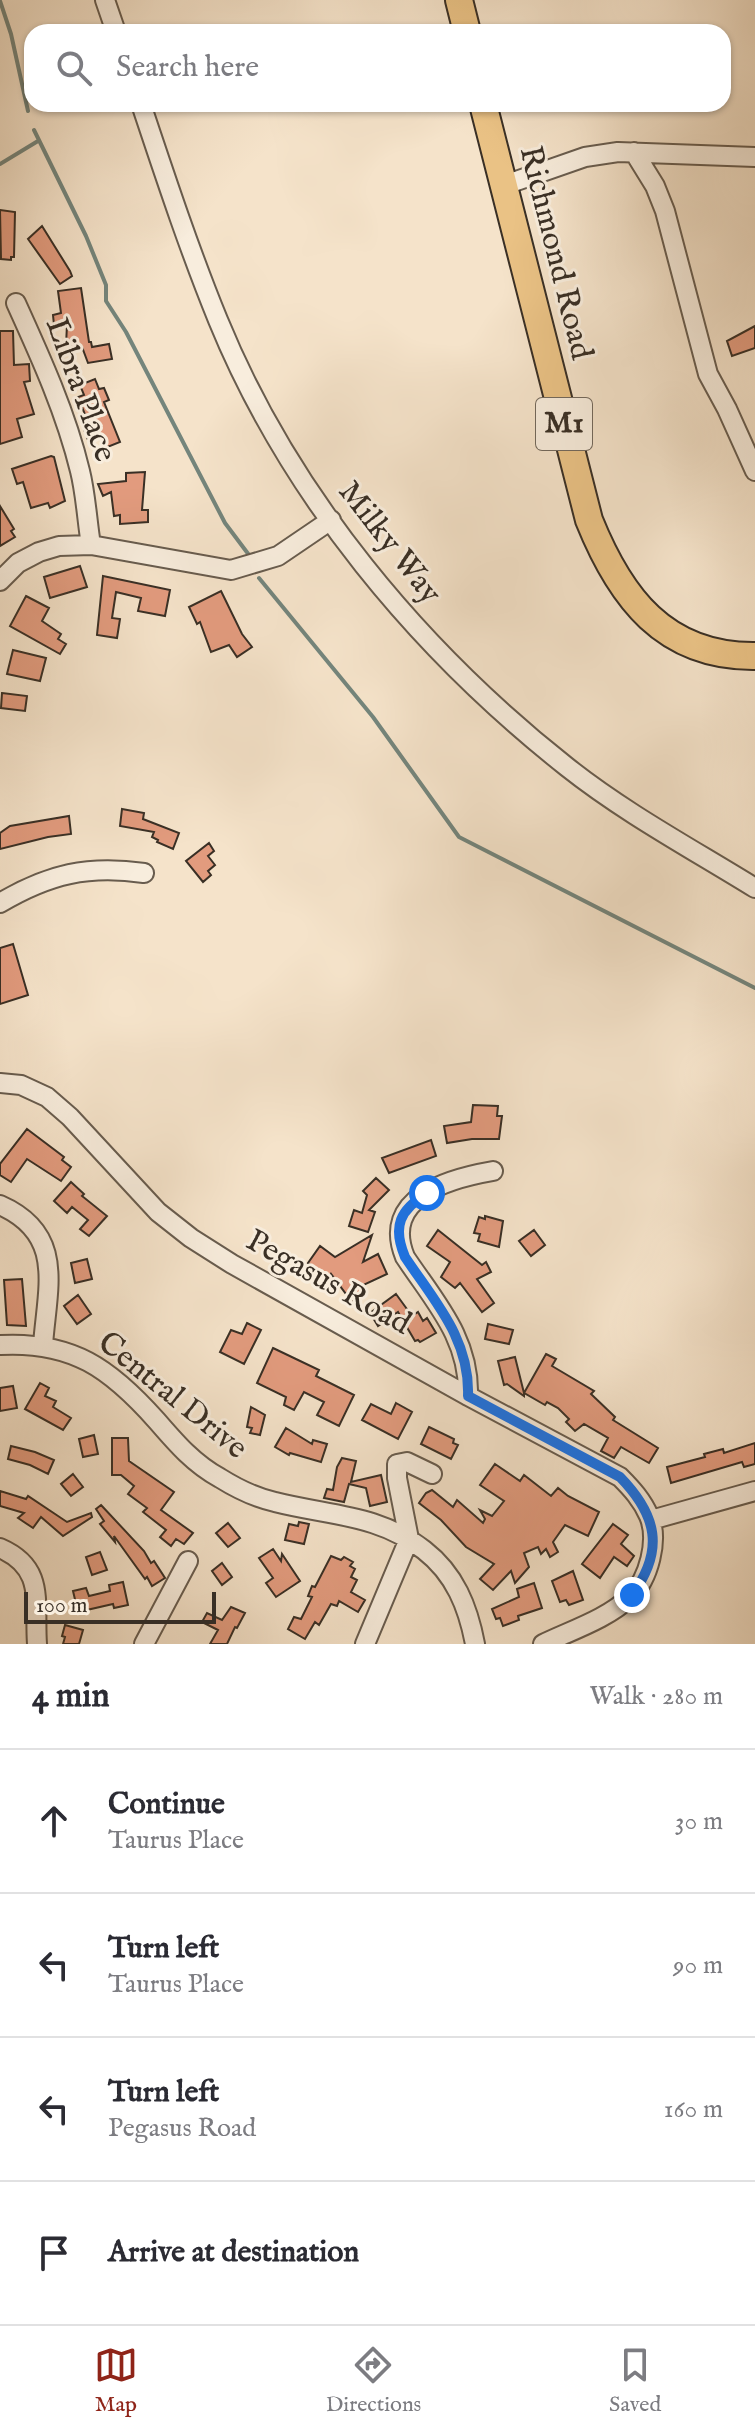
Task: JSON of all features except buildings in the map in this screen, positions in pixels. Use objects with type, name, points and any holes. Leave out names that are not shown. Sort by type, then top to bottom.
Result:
[{"type":"highway","points":[[459,0],[465,24]]},
{"type":"highway","name":"Richmond Road","points":[[485,112],[589,520],[613,574],[641,611],[679,638],[720,652],[755,656]]},
{"type":"street","points":[[105,0],[113,24]]},
{"type":"street","name":"Milky Way","points":[[144,112],[218,321],[267,421],[331,520],[372,575],[415,627],[515,724],[590,784],[755,888]]},
{"type":"street","points":[[502,186],[585,157],[634,152],[755,157]]},
{"type":"street","points":[[634,152],[655,186],[665,211],[708,374],[755,471]]},
{"type":"street","name":"Libra Place","points":[[16,303],[48,373],[72,439],[91,545]]},
{"type":"street","points":[[0,581],[18,563],[59,546],[91,545],[231,570],[278,556],[331,520]]},
{"type":"street","points":[[0,903],[32,884],[86,870],[106,868],[144,873]]},
{"type":"street","name":"Pegasus Road","points":[[0,1083],[21,1085],[47,1097],[70,1117],[158,1212],[191,1238],[468,1396],[620,1477],[638,1496],[651,1520]]},
{"type":"street","points":[[468,1396],[469,1373],[461,1343],[405,1257],[399,1242],[400,1224],[407,1206],[427,1193],[469,1175],[493,1171]]},
{"type":"street","points":[[0,1205],[30,1226],[45,1245],[48,1274],[43,1345]]},
{"type":"street","name":"Central Drive","points":[[0,1345],[43,1345],[78,1355],[107,1373],[148,1411],[188,1456],[218,1477],[272,1502],[378,1523],[409,1539],[440,1564],[456,1586],[469,1614],[475,1644]]},
{"type":"street","points":[[365,1644],[409,1539],[397,1464],[407,1462],[432,1474]]},
{"type":"street","points":[[543,1644],[615,1609],[632,1595],[649,1564],[651,1520],[755,1491]]},
{"type":"street","points":[[0,1548],[20,1559],[30,1570],[36,1584],[37,1644]]},
{"type":"street","points":[[144,1644],[188,1561]]},
{"type":"waterway","points":[[0,1],[24,93]]},
{"type":"waterway","points":[[34,130],[86,236],[106,285],[106,301],[126,332],[225,523],[249,555]]},
{"type":"waterway","points":[[0,164],[38,141]]},
{"type":"waterway","points":[[259,578],[373,717],[459,837],[755,988]]},
{"type":"route","points":[[427,1193],[407,1206],[400,1224],[399,1242],[405,1257],[461,1343],[469,1373],[468,1396],[620,1477],[638,1496],[651,1520],[652,1543],[649,1564],[632,1595]]}]
